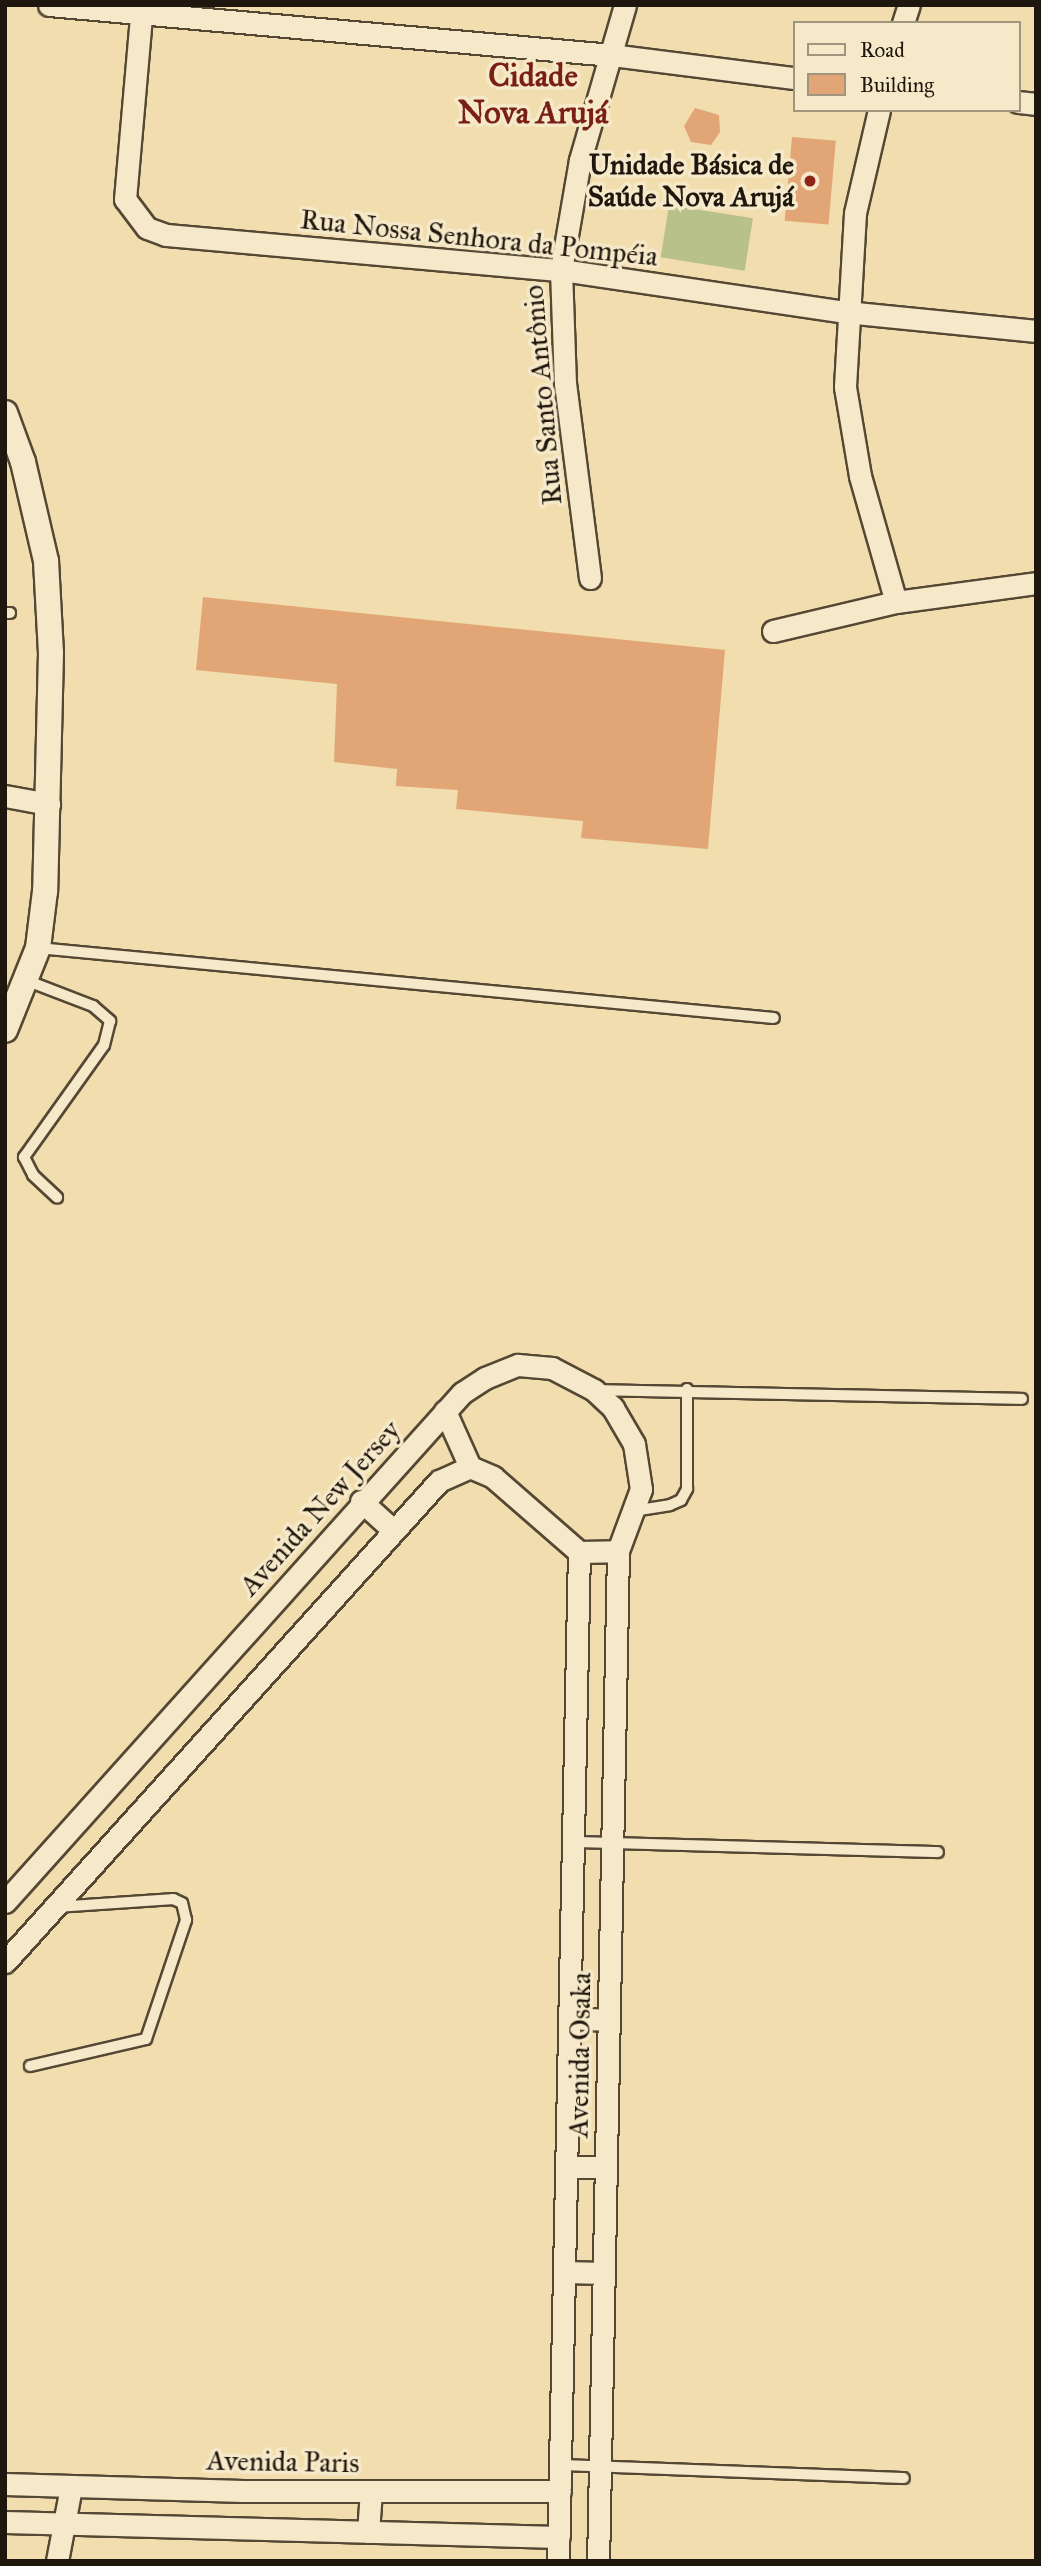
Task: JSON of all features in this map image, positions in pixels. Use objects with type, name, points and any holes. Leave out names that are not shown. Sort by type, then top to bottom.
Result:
[{"type":"street","points":[[49,5],[142,9],[611,55],[792,78]]},
{"type":"street","name":"Rua Santo Antônio","points":[[590,578],[565,384],[561,271],[580,160],[625,5]]},
{"type":"street","name":"Rua Nossa Senhora da Pompéia","points":[[142,9],[125,200],[147,228],[166,235],[561,271],[846,312],[1036,331]]},
{"type":"street","points":[[878,112],[855,213],[846,312],[845,387],[860,476],[896,602]]},
{"type":"street","points":[[5,413],[23,463],[46,561],[51,653],[49,804],[38,948],[28,981],[5,1031]]},
{"type":"street","points":[[773,631],[896,602],[1036,583]]},
{"type":"street","points":[[5,796],[49,804]]},
{"type":"street","name":"Avenida New Jersey","points":[[12,1895],[361,1501],[445,1411],[485,1378],[518,1365],[552,1368],[594,1390],[613,1408],[634,1444],[641,1489],[618,1551]]},
{"type":"street","points":[[445,1411],[470,1467],[493,1477],[579,1552],[618,1551]]},
{"type":"street","points":[[5,1962],[51,1907],[421,1498],[439,1481],[470,1467]]},
{"type":"street","points":[[361,1501],[393,1530]]},
{"type":"street","name":"Avenida Osaka","points":[[598,2561],[618,1551]]},
{"type":"street","name":"Avenida Osaka","points":[[558,2561],[579,1552]]},
{"type":"street","points":[[12,1895],[51,1907]]},
{"type":"street","points":[[569,2018],[609,2020]]},
{"type":"street","points":[[566,2167],[606,2167]]},
{"type":"street","points":[[564,2272],[604,2273]]},
{"type":"street","name":"Avenida Paris","points":[[5,2484],[371,2491],[559,2491]]},
{"type":"street","points":[[57,2561],[71,2487]]},
{"type":"street","points":[[368,2532],[371,2491]]},
{"type":"street","points":[[5,2522],[559,2537]]},
{"type":"lane","points":[[38,948],[774,1018]]},
{"type":"lane","points":[[28,981],[93,1006],[110,1021],[104,1045],[24,1157],[33,1175],[57,1197]]},
{"type":"lane","points":[[594,1390],[687,1389],[1022,1398]]},
{"type":"lane","points":[[633,1511],[670,1505],[681,1500],[687,1489],[687,1389]]},
{"type":"lane","points":[[573,1842],[938,1853]]},
{"type":"lane","points":[[30,2066],[146,2039],[186,1920],[182,1903],[173,1899],[51,1907]]},
{"type":"lane","points":[[561,2465],[600,2464],[904,2478]]},
{"type":"green space","points":[[669,205],[753,218],[745,271],[661,257]]},
{"type":"building","points":[[695,108],[719,115],[720,132],[711,145],[691,142],[684,126]]},
{"type":"building","name":"Unidade Básica de Saúde Nova Arujá","points":[[792,137],[836,141],[829,225],[785,221]]},
{"type":"building","points":[[203,597],[725,650],[708,849],[581,838],[583,821],[456,809],[458,790],[396,786],[397,769],[334,762],[337,684],[196,670]]},
{"type":"place","name":"Unidade Básica de Saúde Nova Arujá","points":[[810,181]]},
{"type":"district","name":"Cidade Nova Arujá","points":[[533,96]]}]
